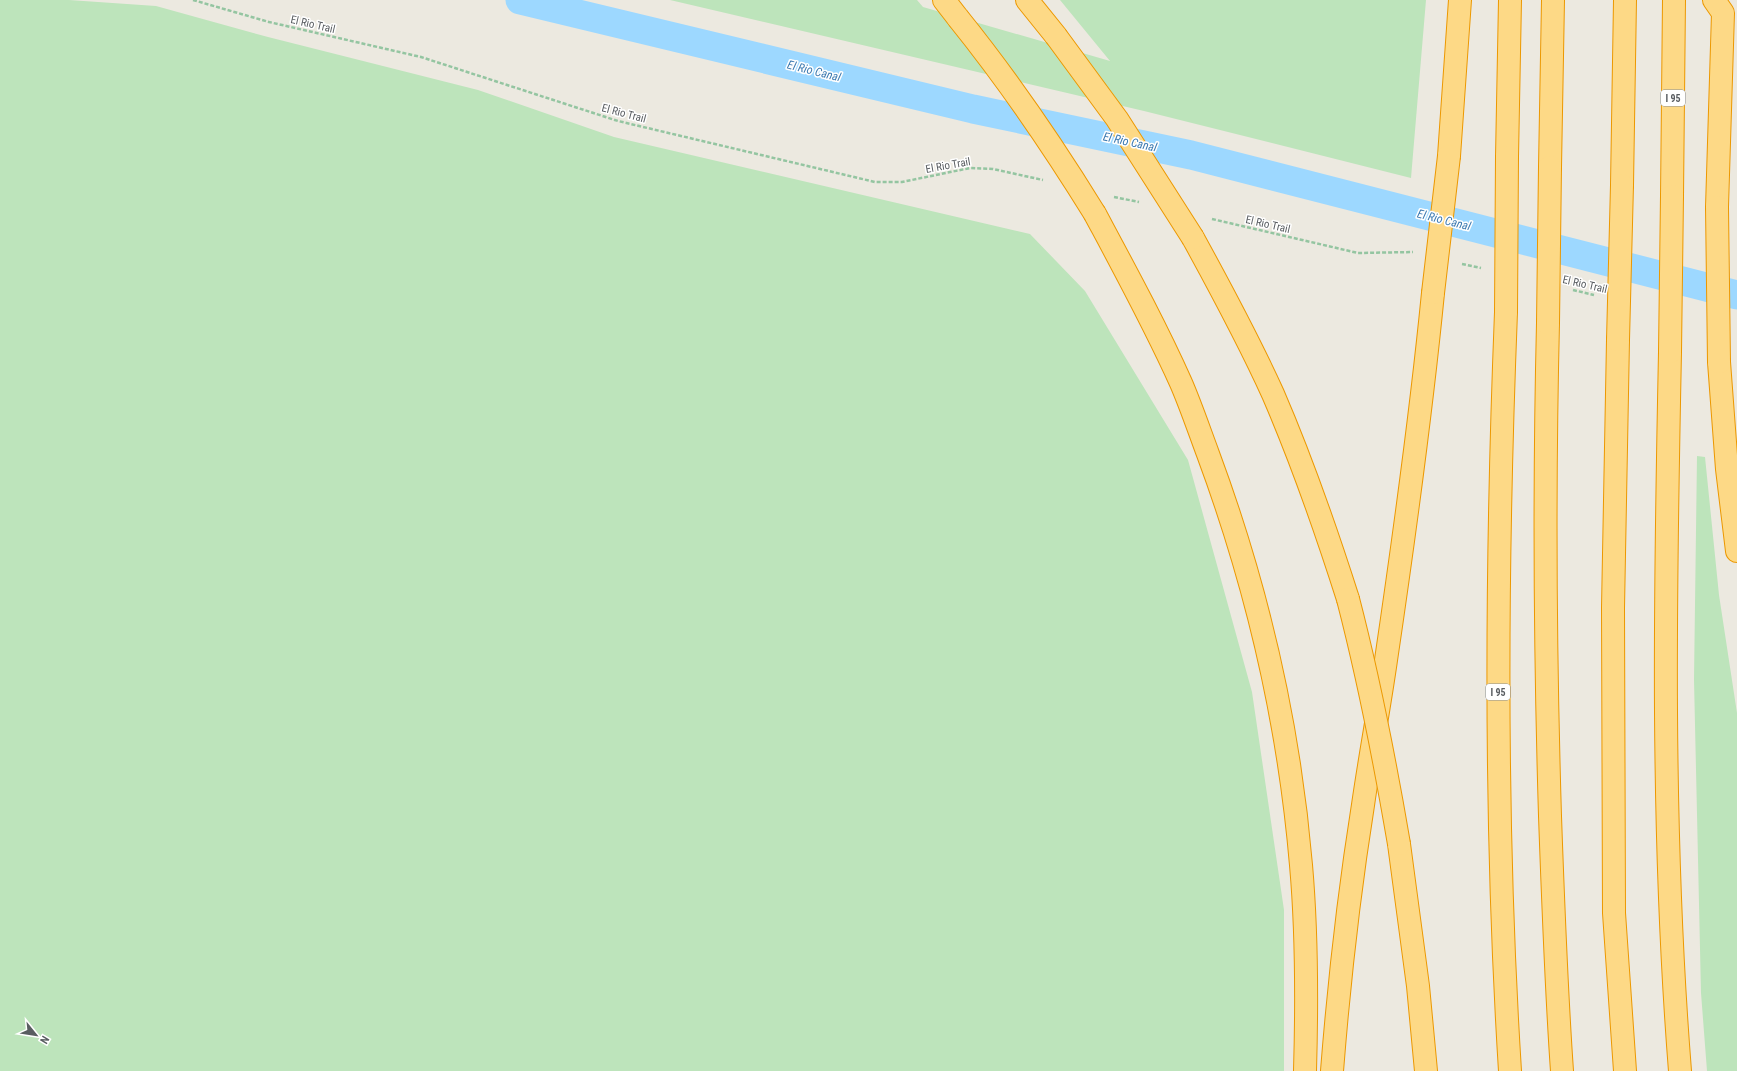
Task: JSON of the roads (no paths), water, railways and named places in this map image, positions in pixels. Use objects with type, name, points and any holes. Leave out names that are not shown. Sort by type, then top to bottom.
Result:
[{"type":"highway","points":[[944,0],[994,62],[1069,172],[1095,214],[1159,335],[1182,385],[1224,497],[1259,618],[1274,683],[1286,747],[1301,865],[1306,975],[1305,1071]]},
{"type":"highway","points":[[1027,0],[1056,36],[1117,119],[1193,238],[1227,301],[1273,394],[1310,487],[1348,599],[1368,680],[1384,756],[1399,844],[1417,978],[1426,1071]]},
{"type":"highway","points":[[1332,1071],[1337,1006],[1348,907],[1396,593],[1427,357],[1448,156],[1460,0]]},
{"type":"highway","name":"I 95","points":[[1510,0],[1506,312],[1502,405],[1498,703],[1502,901],[1510,1071]]},
{"type":"highway","points":[[1553,0],[1545,443],[1546,643],[1552,871],[1562,1071]]},
{"type":"highway","points":[[1625,0],[1613,608],[1614,913],[1625,1071]]},
{"type":"highway","name":"I 95","points":[[1674,0],[1665,706],[1671,901],[1680,1071]]},
{"type":"highway","points":[[1714,0],[1723,13],[1717,207],[1719,362],[1727,469],[1737,551]]},
{"type":"waterway","name":"El Rio Canal","points":[[520,0],[973,109],[1191,155],[1737,295]]}]
